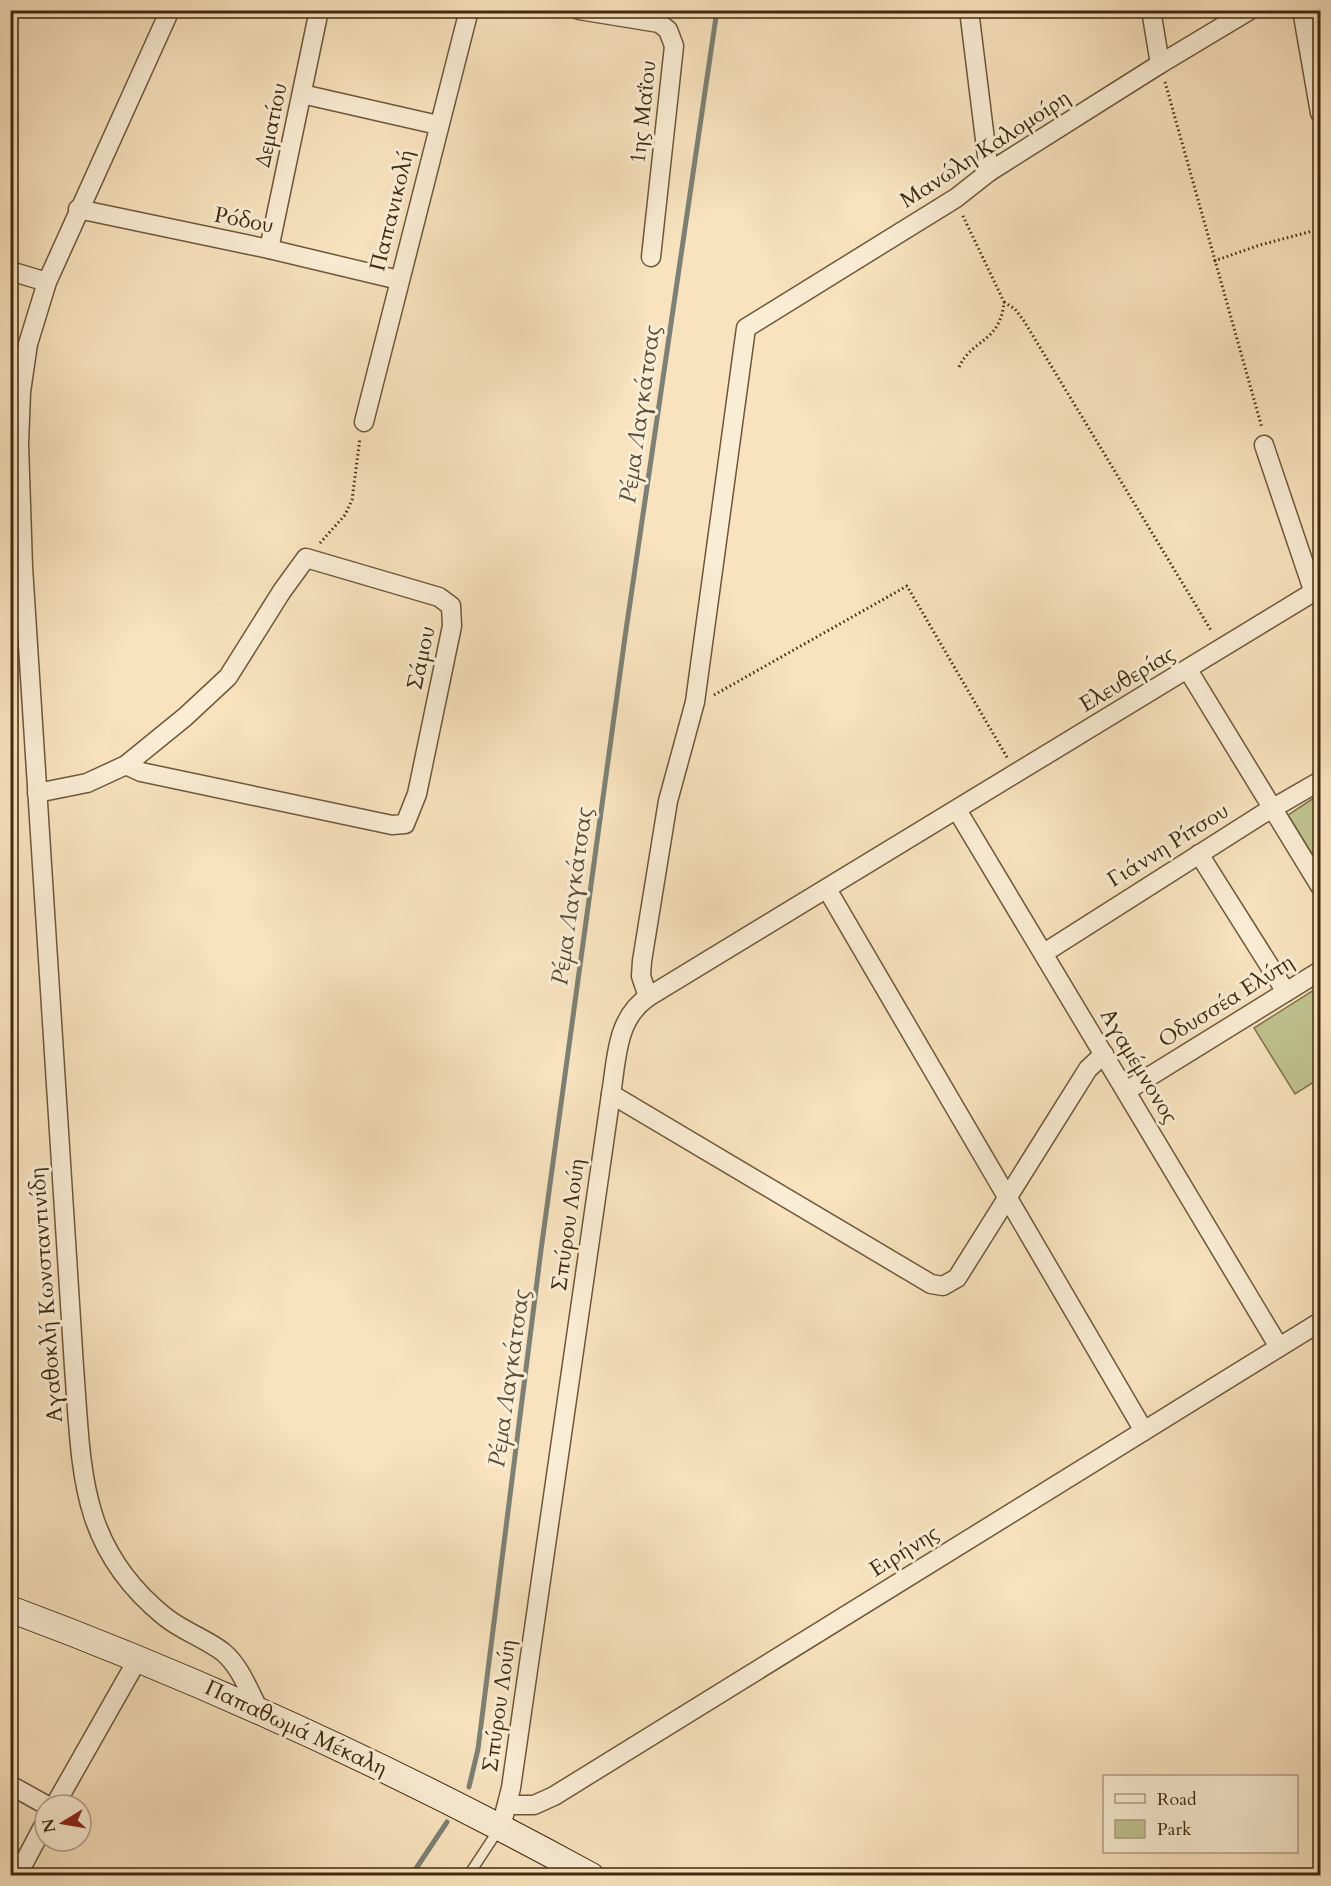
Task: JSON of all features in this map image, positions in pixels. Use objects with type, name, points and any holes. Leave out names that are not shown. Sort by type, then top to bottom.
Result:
[{"type":"street","name":"Αγαθοκλή Κωνσταντινίδη","points":[[170,10],[46,282],[28,345],[20,417],[18,616],[37,793],[74,1367],[87,1498],[103,1542],[124,1575],[142,1596],[172,1623],[230,1659],[259,1710]]},
{"type":"street","name":"Δεματίου","points":[[269,249],[319,10]]},
{"type":"street","name":"Παπανικολή","points":[[364,422],[469,10]]},
{"type":"street","points":[[969,10],[989,172]]},
{"type":"street","points":[[1151,10],[1160,64]]},
{"type":"street","name":"Μανώλη Καλομοίρη","points":[[696,702],[746,328],[956,198],[989,172],[1160,64],[1250,10]]},
{"type":"street","points":[[1302,10],[1320,113]]},
{"type":"street","name":"1ης Μαΐου","points":[[583,11],[659,23],[668,30],[674,46],[651,257]]},
{"type":"street","points":[[302,94],[438,125]]},
{"type":"street","name":"Ρόδου","points":[[78,209],[269,249],[399,280]]},
{"type":"street","points":[[10,271],[46,282]]},
{"type":"street","points":[[1264,445],[1317,590]]},
{"type":"street","points":[[37,793],[87,783],[126,765],[185,717],[228,677],[282,591],[306,558]]},
{"type":"street","name":"Σάμου","points":[[126,765],[152,774],[392,825],[405,824],[417,794],[452,626],[453,609],[439,597],[306,558]]},
{"type":"street","name":"Ελευθερίας","points":[[957,810],[1317,590]]},
{"type":"street","points":[[1188,670],[1320,886]]},
{"type":"street","points":[[648,997],[641,976],[668,801],[696,702]]},
{"type":"street","name":"Γιάννη Ρίτσου","points":[[1044,953],[1199,854],[1320,781]]},
{"type":"street","name":"Σπύρου Λούη","points":[[504,1816],[623,1026],[634,1008],[648,997],[957,810]]},
{"type":"street","name":"Αγαμέμνονoς","points":[[957,810],[1279,1347]]},
{"type":"street","points":[[1199,854],[1286,992]]},
{"type":"street","points":[[827,889],[1144,1431]]},
{"type":"street","name":"Οδυσσέα Ελύτη","points":[[1126,1091],[1320,971]]},
{"type":"street","points":[[611,1094],[934,1286],[948,1285],[957,1278],[1088,1069],[1104,1054]]},
{"type":"street","name":"Ειρήνης","points":[[504,1816],[554,1796],[1320,1322]]},
{"type":"street","name":"Παπαθωμά Μέκαλη","points":[[10,1608],[139,1657],[504,1816],[582,1871]]},
{"type":"street","points":[[62,1793],[139,1657]]},
{"type":"street","points":[[10,1785],[33,1798]]},
{"type":"street","points":[[17,1875],[33,1845]]},
{"type":"lane","points":[[468,1875],[504,1816]]},
{"type":"path","points":[[1160,64],[1214,261],[1258,407],[1264,445]]},
{"type":"path","points":[[956,198],[1004,302],[1015,309],[1024,321],[1222,648]]},
{"type":"path","points":[[1214,261],[1260,245],[1320,230]]},
{"type":"path","points":[[959,367],[968,353],[996,329],[1004,302]]},
{"type":"path","points":[[306,558],[345,515],[352,500],[364,422]]},
{"type":"path","points":[[696,702],[717,694],[907,586],[1016,774]]},
{"type":"green space","points":[[1320,794],[1320,867],[1288,815]]},
{"type":"green space","points":[[1320,986],[1320,1078],[1295,1094],[1254,1028]]},
{"type":"waterway","name":"Ρέμα Λαγκάτσας","points":[[469,1787],[478,1749],[541,1250],[625,637],[717,10]]},
{"type":"waterway","name":"Ρέμα Λαγκάτσας","points":[[411,1876],[447,1822]]}]
